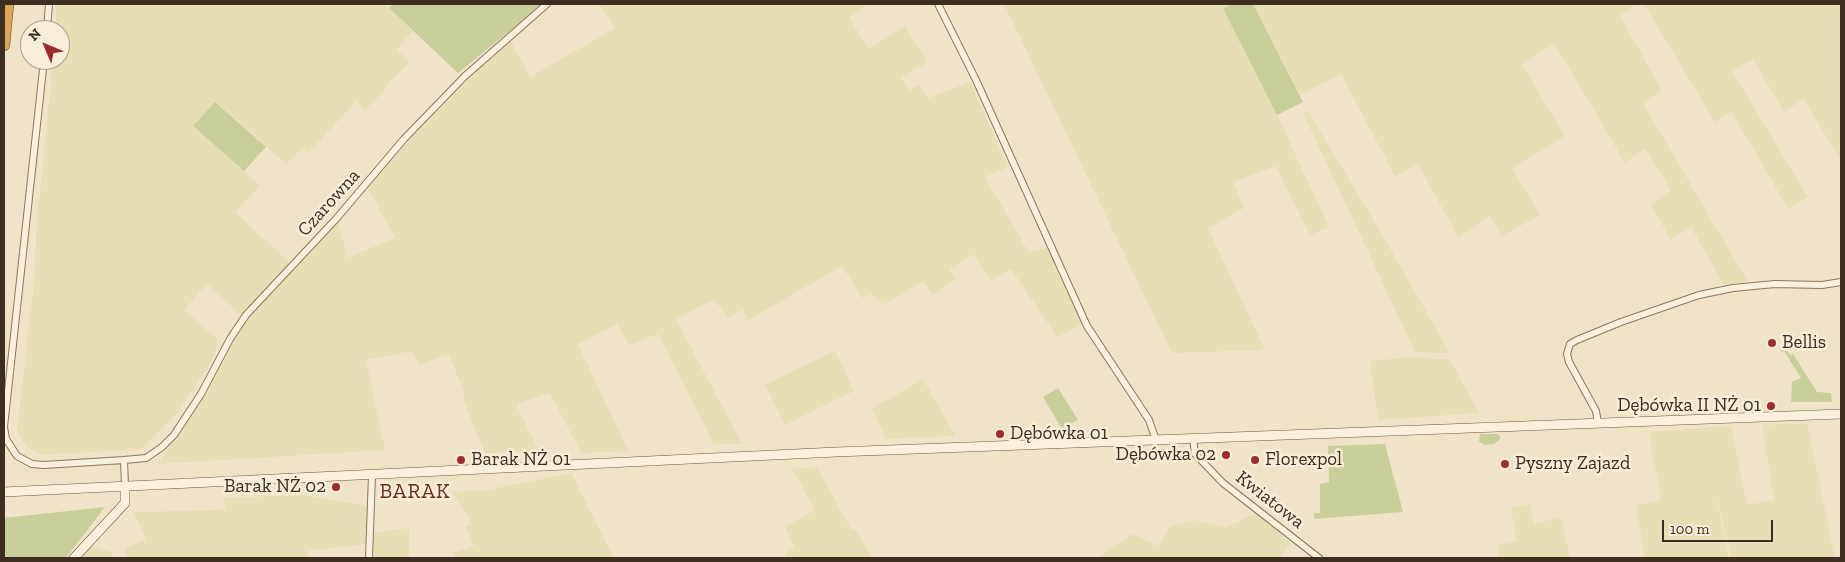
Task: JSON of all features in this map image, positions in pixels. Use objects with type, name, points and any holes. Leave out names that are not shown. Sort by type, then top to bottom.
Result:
[{"type":"highway","points":[[4,45],[8,4]]},
{"type":"street","points":[[48,20],[49,4]]},
{"type":"street","name":"Czarowna","points":[[124,460],[146,458],[162,447],[174,435],[188,415],[230,338],[246,315],[336,219],[404,139],[465,76],[547,4]]},
{"type":"street","points":[[938,4],[976,80],[1087,326],[1149,420],[1156,440]]},
{"type":"street","points":[[43,70],[5,418],[6,439],[17,456],[32,464],[44,466],[124,460],[125,503],[74,558]]},
{"type":"street","points":[[1598,423],[1596,411],[1569,362],[1567,354],[1570,344],[1630,318],[1699,295],[1775,284],[1822,285],[1841,282]]},
{"type":"street","points":[[4,492],[836,452],[1841,414]]},
{"type":"street","name":"Kwiatowa","points":[[1193,438],[1195,454],[1223,483],[1319,558]]},
{"type":"street","points":[[369,558],[372,474]]},
{"type":"shaded area","points":[[57,4],[384,4],[413,31],[397,49],[409,63],[384,87],[386,89],[365,110],[356,101],[308,154],[302,148],[286,164],[215,101],[193,126],[260,186],[235,212],[291,264],[246,315],[241,315],[207,284],[184,310],[219,341],[209,365],[179,411],[142,449],[43,455],[27,447],[17,430],[33,292],[37,223],[52,70],[70,70],[70,20],[56,20]]},
{"type":"shaded area","points":[[598,4],[869,4],[849,17],[869,49],[905,26],[928,62],[901,78],[909,91],[919,85],[928,98],[970,82],[1008,167],[985,177],[1029,253],[1048,248],[1082,324],[1057,337],[1011,269],[991,280],[973,254],[950,269],[955,280],[932,295],[923,281],[883,305],[872,294],[862,298],[842,266],[748,320],[743,310],[728,318],[714,299],[676,319],[742,444],[714,444],[658,334],[629,345],[617,324],[578,344],[628,451],[581,453],[550,393],[516,404],[539,451],[485,453],[464,401],[463,389],[449,355],[419,364],[412,351],[366,360],[385,450],[158,464],[203,396],[246,319],[338,220],[347,258],[395,238],[367,187],[394,156],[509,38],[530,77],[616,28]]},
{"type":"shaded area","points":[[1004,4],[1231,4],[1223,9],[1277,115],[1329,227],[1310,235],[1276,166],[1233,182],[1244,208],[1208,228],[1265,350],[1172,353]]},
{"type":"shaded area","points":[[1253,4],[1637,4],[1620,16],[1662,90],[1643,103],[1748,282],[1724,285],[1691,227],[1671,240],[1651,205],[1671,191],[1645,148],[1625,163],[1554,43],[1522,64],[1565,136],[1512,168],[1540,215],[1502,236],[1490,216],[1458,237],[1418,164],[1395,176],[1341,74],[1300,95]]},
{"type":"shaded area","points":[[1644,4],[1841,4],[1841,160],[1803,99],[1784,112],[1753,59],[1732,71],[1808,197],[1788,209],[1732,112],[1715,122]]},
{"type":"shaded area","points":[[1308,111],[1450,353],[1415,352],[1303,113]]},
{"type":"shaded area","points":[[835,351],[854,391],[785,425],[765,385]]},
{"type":"shaded area","points":[[1415,357],[1450,360],[1479,413],[1378,420],[1370,361]]},
{"type":"shaded area","points":[[923,379],[956,436],[886,439],[872,409]]},
{"type":"shaded area","points":[[1807,423],[1835,558],[1731,558],[1711,475],[1729,558],[1644,558],[1637,506],[1661,500],[1649,432],[1731,426],[1747,505],[1774,500],[1762,425]]},
{"type":"shaded area","points":[[817,467],[852,531],[855,529],[873,558],[786,558],[784,555],[794,547],[785,527],[815,510],[792,469]]},
{"type":"shaded area","points":[[571,473],[614,558],[456,558],[453,553],[474,546],[466,526],[472,524],[453,492],[487,490]]},
{"type":"shaded area","points":[[304,495],[367,506],[367,544],[308,551],[308,558],[129,558],[124,549],[146,539],[134,512],[225,510],[224,498]]},
{"type":"shaded area","points":[[1529,504],[1534,524],[1561,517],[1570,558],[1499,558],[1498,545],[1517,541],[1511,508]]},
{"type":"shaded area","points":[[1256,513],[1291,543],[1279,558],[1096,558],[1133,534],[1158,546],[1171,526],[1193,520],[1225,528]]},
{"type":"shaded area","points":[[409,528],[409,558],[372,558],[372,533]]},
{"type":"shaded area","points":[[91,546],[111,552],[113,558],[81,558]]},
{"type":"green space","points":[[393,4],[543,4],[458,73],[389,8]]},
{"type":"green space","points":[[1231,4],[1253,4],[1303,102],[1277,115],[1223,9]]},
{"type":"green space","points":[[215,102],[266,147],[244,171],[193,126]]},
{"type":"green space","points":[[1785,347],[1790,355],[1793,354],[1817,392],[1831,393],[1832,402],[1791,402],[1792,382],[1801,378],[1784,351],[1781,352],[1780,350]]},
{"type":"green space","points":[[1058,388],[1078,420],[1062,429],[1043,397]]},
{"type":"green space","points":[[1480,434],[1498,434],[1501,438],[1494,444],[1484,445],[1479,441]]},
{"type":"green space","points":[[1385,444],[1403,512],[1314,519],[1314,513],[1320,513],[1320,484],[1329,482],[1328,446]]},
{"type":"green space","points":[[105,507],[66,558],[4,558],[4,518]]},
{"type":"place","name":"Bellis","points":[[1772,343]]},
{"type":"place","name":"Dębówka II NŻ 01","points":[[1771,406]]},
{"type":"place","name":"Dębówka 01","points":[[1000,434]]},
{"type":"place","name":"Dębówka 02","points":[[1226,455]]},
{"type":"place","name":"Barak NŻ 01","points":[[461,460]]},
{"type":"place","name":"Florexpol","points":[[1255,460]]},
{"type":"place","name":"Pyszny Zajazd","points":[[1505,464]]},
{"type":"place","name":"Barak NŻ 02","points":[[336,487]]},
{"type":"district","name":"BARAK","points":[[415,492]]}]
